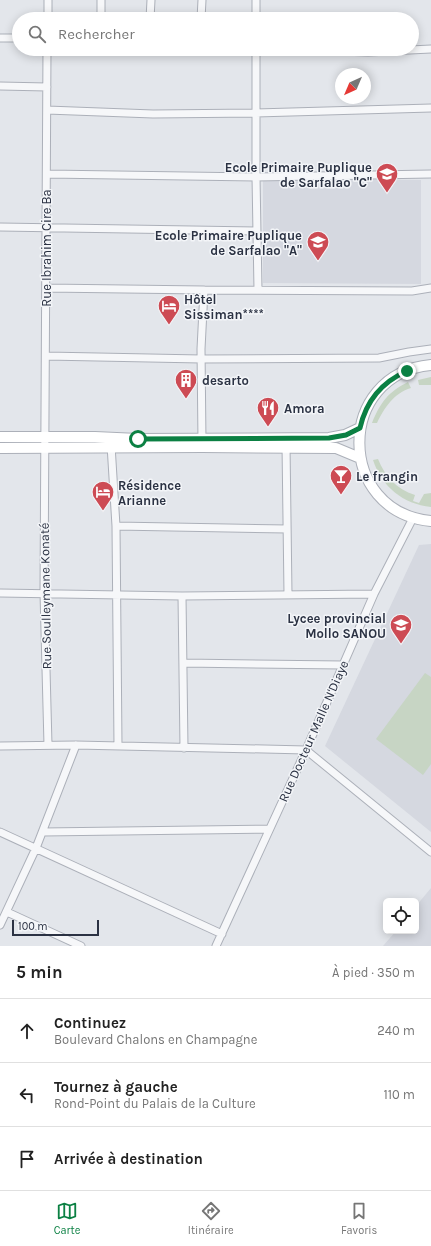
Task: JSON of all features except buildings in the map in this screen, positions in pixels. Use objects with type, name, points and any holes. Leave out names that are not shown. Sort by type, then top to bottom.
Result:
[{"type":"main road","points":[[431,365],[419,367],[395,376],[376,393],[363,416],[358,446],[360,458],[367,478],[379,496],[396,510],[413,518],[431,521]]},
{"type":"main road","points":[[286,443],[337,437],[346,435],[360,428]]},
{"type":"main road","points":[[0,437],[45,436],[111,443]]},
{"type":"main road","points":[[0,448],[45,448],[111,443],[286,443],[336,448],[360,458]]},
{"type":"street","points":[[48,0],[48,12]]},
{"type":"street","points":[[101,12],[102,0]]},
{"type":"street","points":[[150,12],[151,0]]},
{"type":"street","points":[[202,0],[202,12]]},
{"type":"street","points":[[256,0],[256,12]]},
{"type":"street","points":[[0,38],[12,38]]},
{"type":"street","points":[[419,50],[431,49]]},
{"type":"street","name":"Rue Ibrahim Cire Ba","points":[[45,448],[47,56]]},
{"type":"street","points":[[256,56],[258,290]]},
{"type":"street","points":[[0,86],[47,87]]},
{"type":"street","points":[[47,110],[154,114],[256,113],[431,108]]},
{"type":"street","points":[[47,174],[256,177],[431,174]]},
{"type":"street","points":[[0,227],[257,231]]},
{"type":"street","points":[[46,288],[204,290],[412,290],[431,288]]},
{"type":"street","points":[[202,443],[201,359],[204,290]]},
{"type":"street","points":[[46,356],[201,359],[379,358],[431,349]]},
{"type":"street","points":[[111,443],[116,526],[118,746]]},
{"type":"street","points":[[286,443],[288,594]]},
{"type":"street","name":"Rue Soulleymane Konaté","points":[[45,448],[44,593],[48,746]]},
{"type":"street","name":"Rue Docteur Malle N'Diaye","points":[[216,946],[306,750],[374,594],[413,518]]},
{"type":"street","points":[[116,526],[287,529]]},
{"type":"street","points":[[0,593],[182,596],[374,594]]},
{"type":"street","points":[[182,596],[184,748]]},
{"type":"street","points":[[182,663],[343,665]]},
{"type":"street","points":[[0,925],[43,832],[76,745]]},
{"type":"street","points":[[0,746],[76,745],[306,750],[431,852]]},
{"type":"street","points":[[43,832],[269,829]]},
{"type":"street","points":[[0,832],[222,934]]},
{"type":"street","points":[[7,912],[81,946]]},
{"type":"shaded area","points":[[263,179],[421,180],[421,284],[263,283]]},
{"type":"shaded area","name":"Lycee provincial Mollo SANOU","points":[[431,544],[431,832],[325,746],[419,545]]},
{"type":"shaded area","points":[[431,888],[431,946],[383,946],[393,934],[419,934],[419,902]]},
{"type":"green space","points":[[431,377],[431,385],[419,385],[418,380]]},
{"type":"green space","points":[[408,382],[411,388],[395,397],[386,407],[377,423],[372,423],[378,410],[390,394]]},
{"type":"green space","points":[[378,459],[384,471],[392,481],[402,489],[415,495],[413,501],[419,503],[424,494],[431,493],[431,507],[411,502],[403,498],[388,486],[377,470],[373,460]]},
{"type":"green space","points":[[425,673],[431,677],[431,764],[423,775],[376,739]]},
{"type":"place","name":"Ecole Primaire Puplique de Sarfalao \"C\"","points":[[387,194]]},
{"type":"place","name":"Ecole Primaire Puplique de Sarfalao \"A\"","points":[[318,262]]},
{"type":"place","name":"Hôtel Sissiman****","points":[[169,326]]},
{"type":"place","name":"desarto","points":[[186,400]]},
{"type":"place","name":"Amora","points":[[268,428]]},
{"type":"place","name":"Le frangin","points":[[341,496]]},
{"type":"place","name":"Résidence Arianne","points":[[103,512]]},
{"type":"place","name":"Lycee provincial Mollo SANOU","points":[[401,644]]},
{"type":"route","points":[[138,439],[286,439],[329,438],[346,435],[360,428],[366,410],[372,398],[380,388],[395,376],[407,371]]}]
